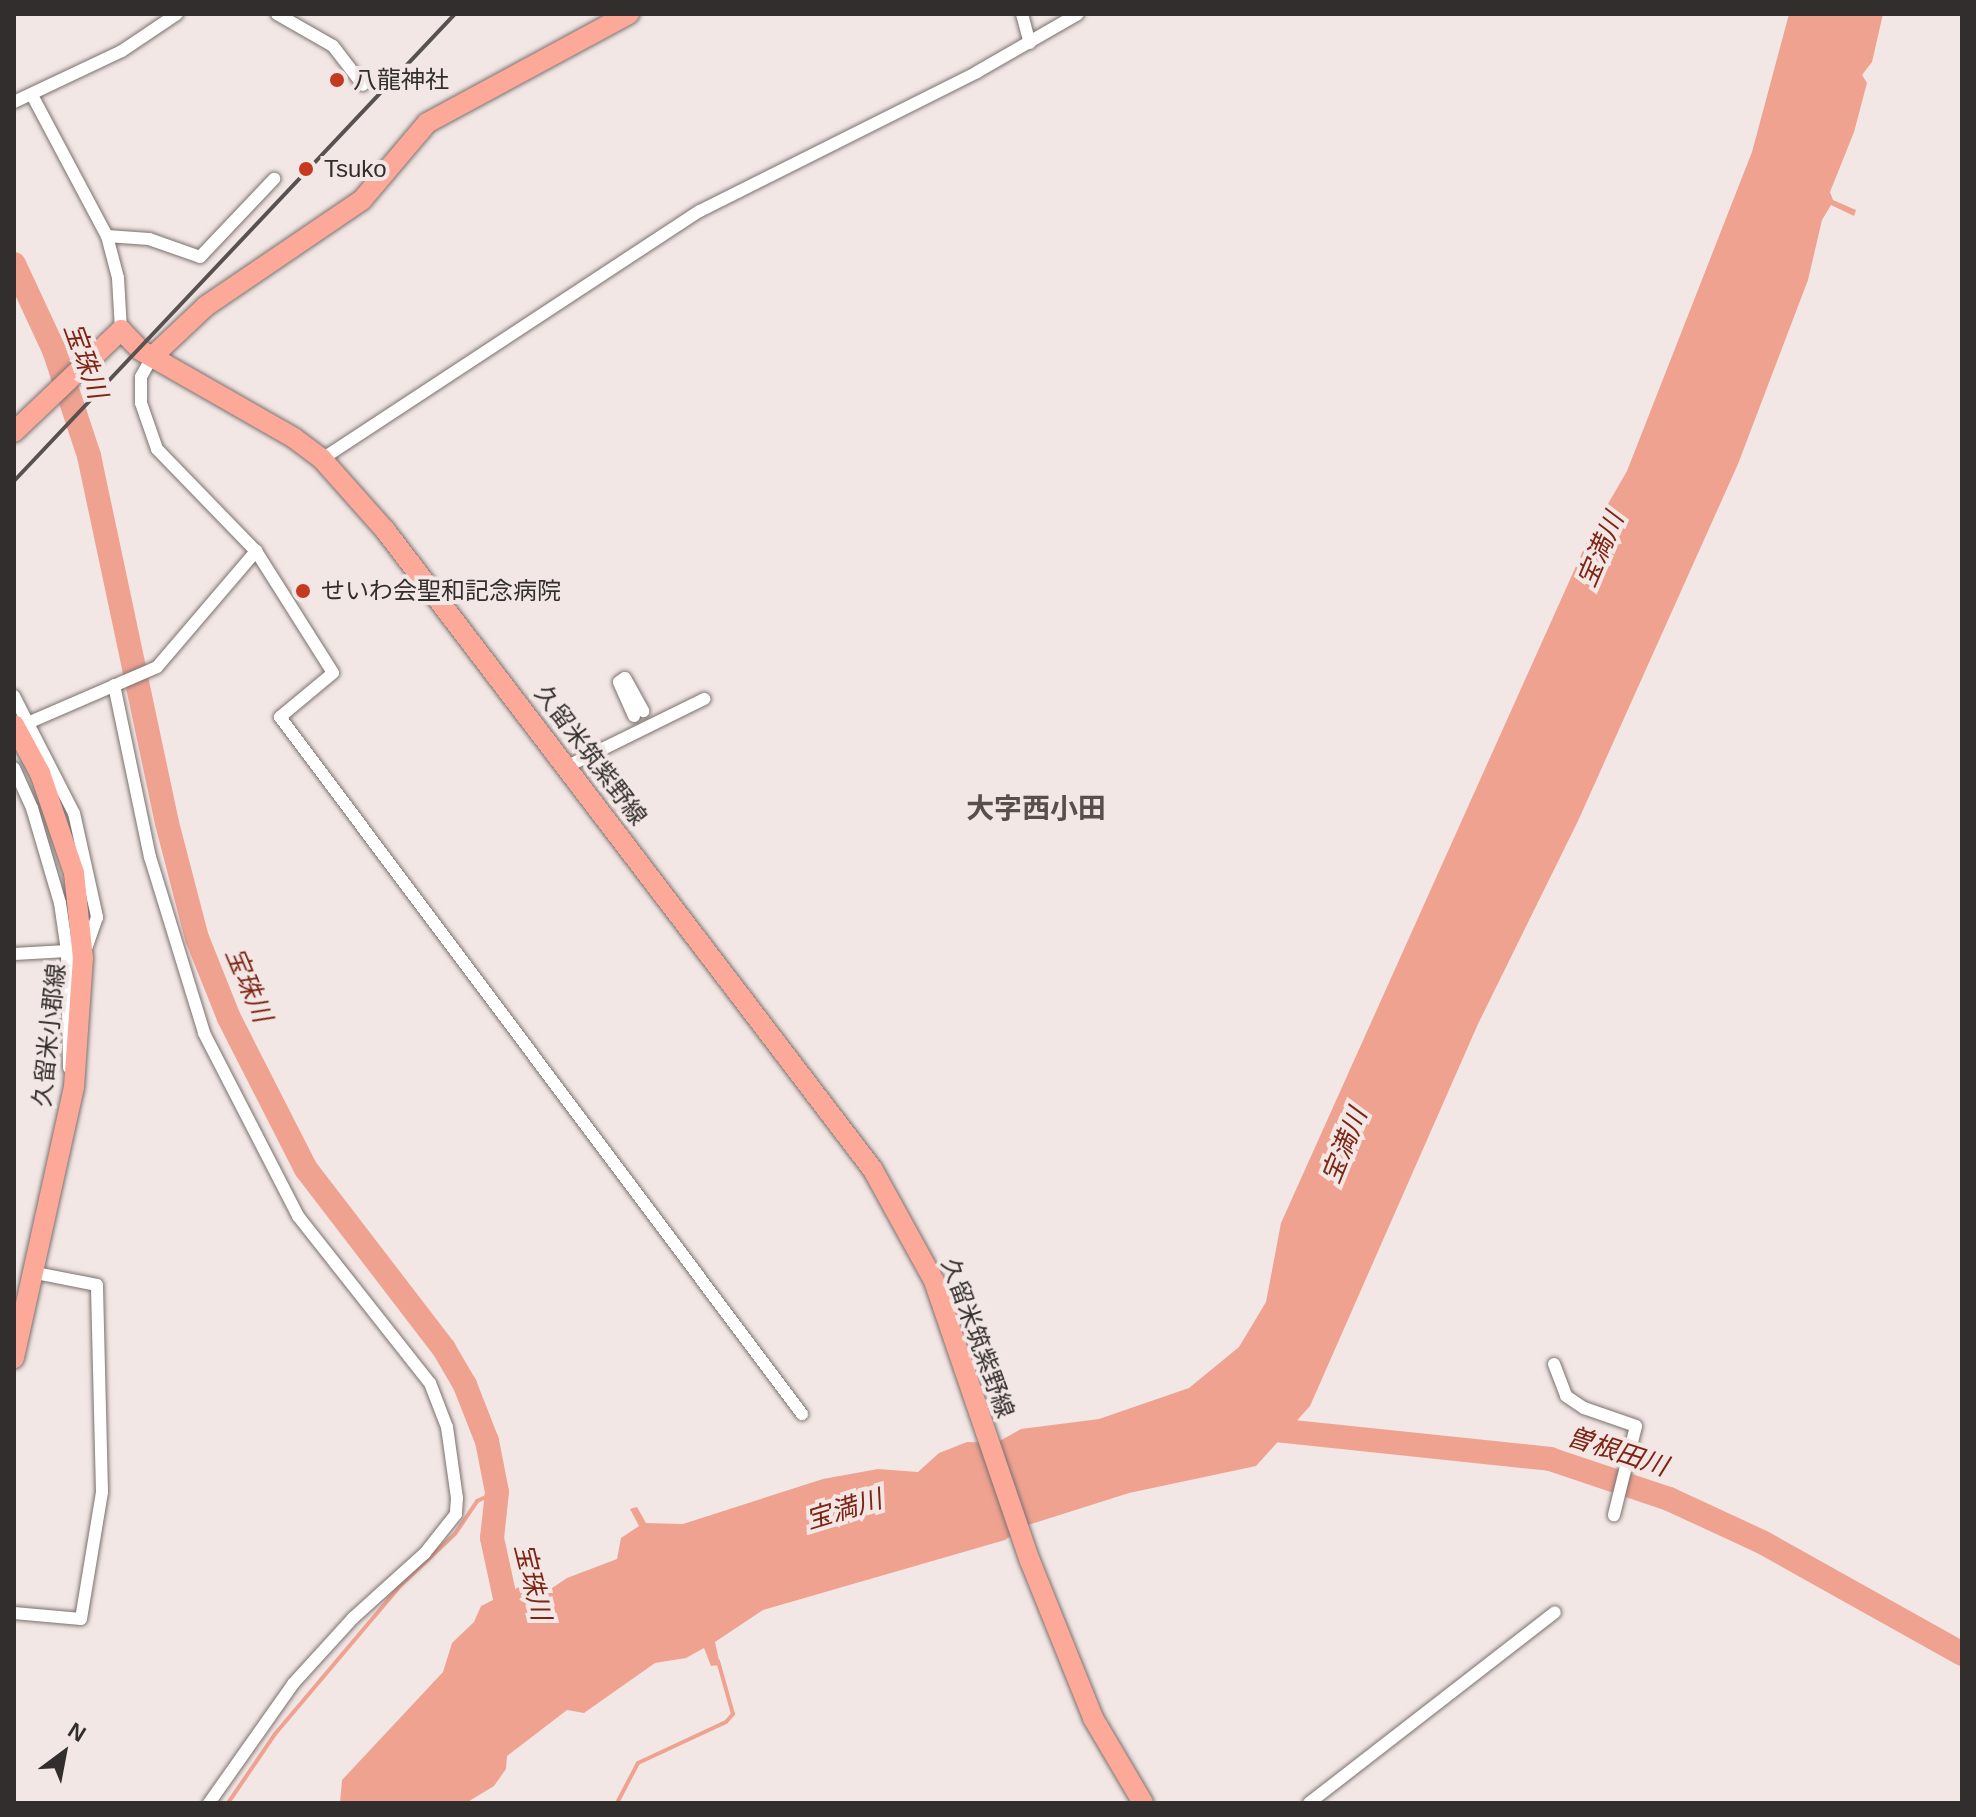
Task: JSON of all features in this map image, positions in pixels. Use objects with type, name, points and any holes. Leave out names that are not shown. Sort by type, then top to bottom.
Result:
[{"type":"main road","points":[[14,432],[85,360],[121,330],[152,357],[206,306],[362,200],[427,123],[629,14]]},
{"type":"main road","name":"久留米筑紫野線","points":[[152,357],[294,438],[322,459],[385,530],[568,766],[873,1170],[934,1281],[963,1375],[1030,1561],[1093,1718],[1143,1803]]},
{"type":"main road","name":"久留米小郡線","points":[[14,1358],[74,1087],[75,1011],[74,873],[22,723]]},
{"type":"street","points":[[14,102],[33,97],[50,83],[122,51],[177,14]]},
{"type":"street","points":[[277,14],[333,46],[363,85]]},
{"type":"street","points":[[1022,14],[1030,43]]},
{"type":"street","points":[[322,459],[700,211],[1030,43],[1078,14]]},
{"type":"street","points":[[33,97],[107,236],[118,278],[121,330]]},
{"type":"street","points":[[107,236],[149,239],[200,257],[274,179]]},
{"type":"street","points":[[152,357],[141,377],[141,403],[157,449],[171,469],[256,551],[333,673],[280,717],[802,1414]]},
{"type":"street","points":[[14,696],[22,723],[150,671],[256,551]]},
{"type":"street","points":[[118,684],[150,857],[204,1033],[298,1216],[430,1383],[447,1427],[457,1498],[456,1514],[425,1553],[353,1618],[293,1684],[209,1803]]},
{"type":"street","points":[[568,766],[704,699]]},
{"type":"street","points":[[638,714],[644,728]]},
{"type":"street","points":[[14,768],[50,864],[75,954],[14,954]]},
{"type":"street","points":[[14,1613],[81,1619],[102,1492],[97,1285],[35,1273]]},
{"type":"street","points":[[1554,1364],[1566,1396],[1584,1408],[1636,1426],[1614,1515]]},
{"type":"street","points":[[1309,1803],[1555,1612]]},
{"type":"water","name":"宝満川","points":[[1789,14],[1883,14],[1872,62],[1862,75],[1867,83],[1854,132],[1830,192],[1833,200],[1856,210],[1854,216],[1831,205],[1822,220],[1808,280],[1738,464],[1578,821],[1478,1024],[1310,1406],[1256,1466],[1129,1493],[1025,1526],[1005,1540],[763,1610],[715,1642],[720,1665],[711,1666],[704,1648],[686,1658],[655,1663],[584,1713],[567,1710],[507,1756],[506,1769],[494,1786],[466,1803],[340,1803],[342,1780],[443,1672],[452,1643],[474,1622],[481,1606],[519,1587],[546,1592],[567,1578],[617,1559],[621,1538],[639,1526],[630,1509],[637,1507],[646,1523],[683,1524],[823,1479],[878,1469],[918,1472],[939,1453],[967,1442],[996,1443],[1021,1429],[1099,1419],[1189,1388],[1239,1347],[1266,1302],[1281,1223],[1590,535],[1627,471],[1752,152]]},
{"type":"waterway","name":"宝珠川","points":[[14,264],[54,350],[89,456],[167,823],[197,938],[229,1018],[306,1169],[444,1349],[465,1385],[487,1441],[497,1492],[492,1538],[511,1626]]},
{"type":"waterway","name":"曽根田川","points":[[1256,1428],[1550,1459],[1669,1499],[1762,1542],[1962,1654]]},
{"type":"waterway","points":[[228,1803],[275,1734],[401,1585],[455,1534],[477,1501],[497,1492]]},
{"type":"waterway","points":[[617,1803],[638,1763],[726,1722],[733,1714],[718,1661]]},
{"type":"railway","points":[[14,481],[455,14]]},
{"type":"place","name":"八龍神社","points":[[337,80]]},
{"type":"place","name":"Tsuko","points":[[306,169]]},
{"type":"place","name":"せいわ会聖和記念病院","points":[[303,591]]},
{"type":"district","name":"大字西小田","points":[[1036,809]]}]
